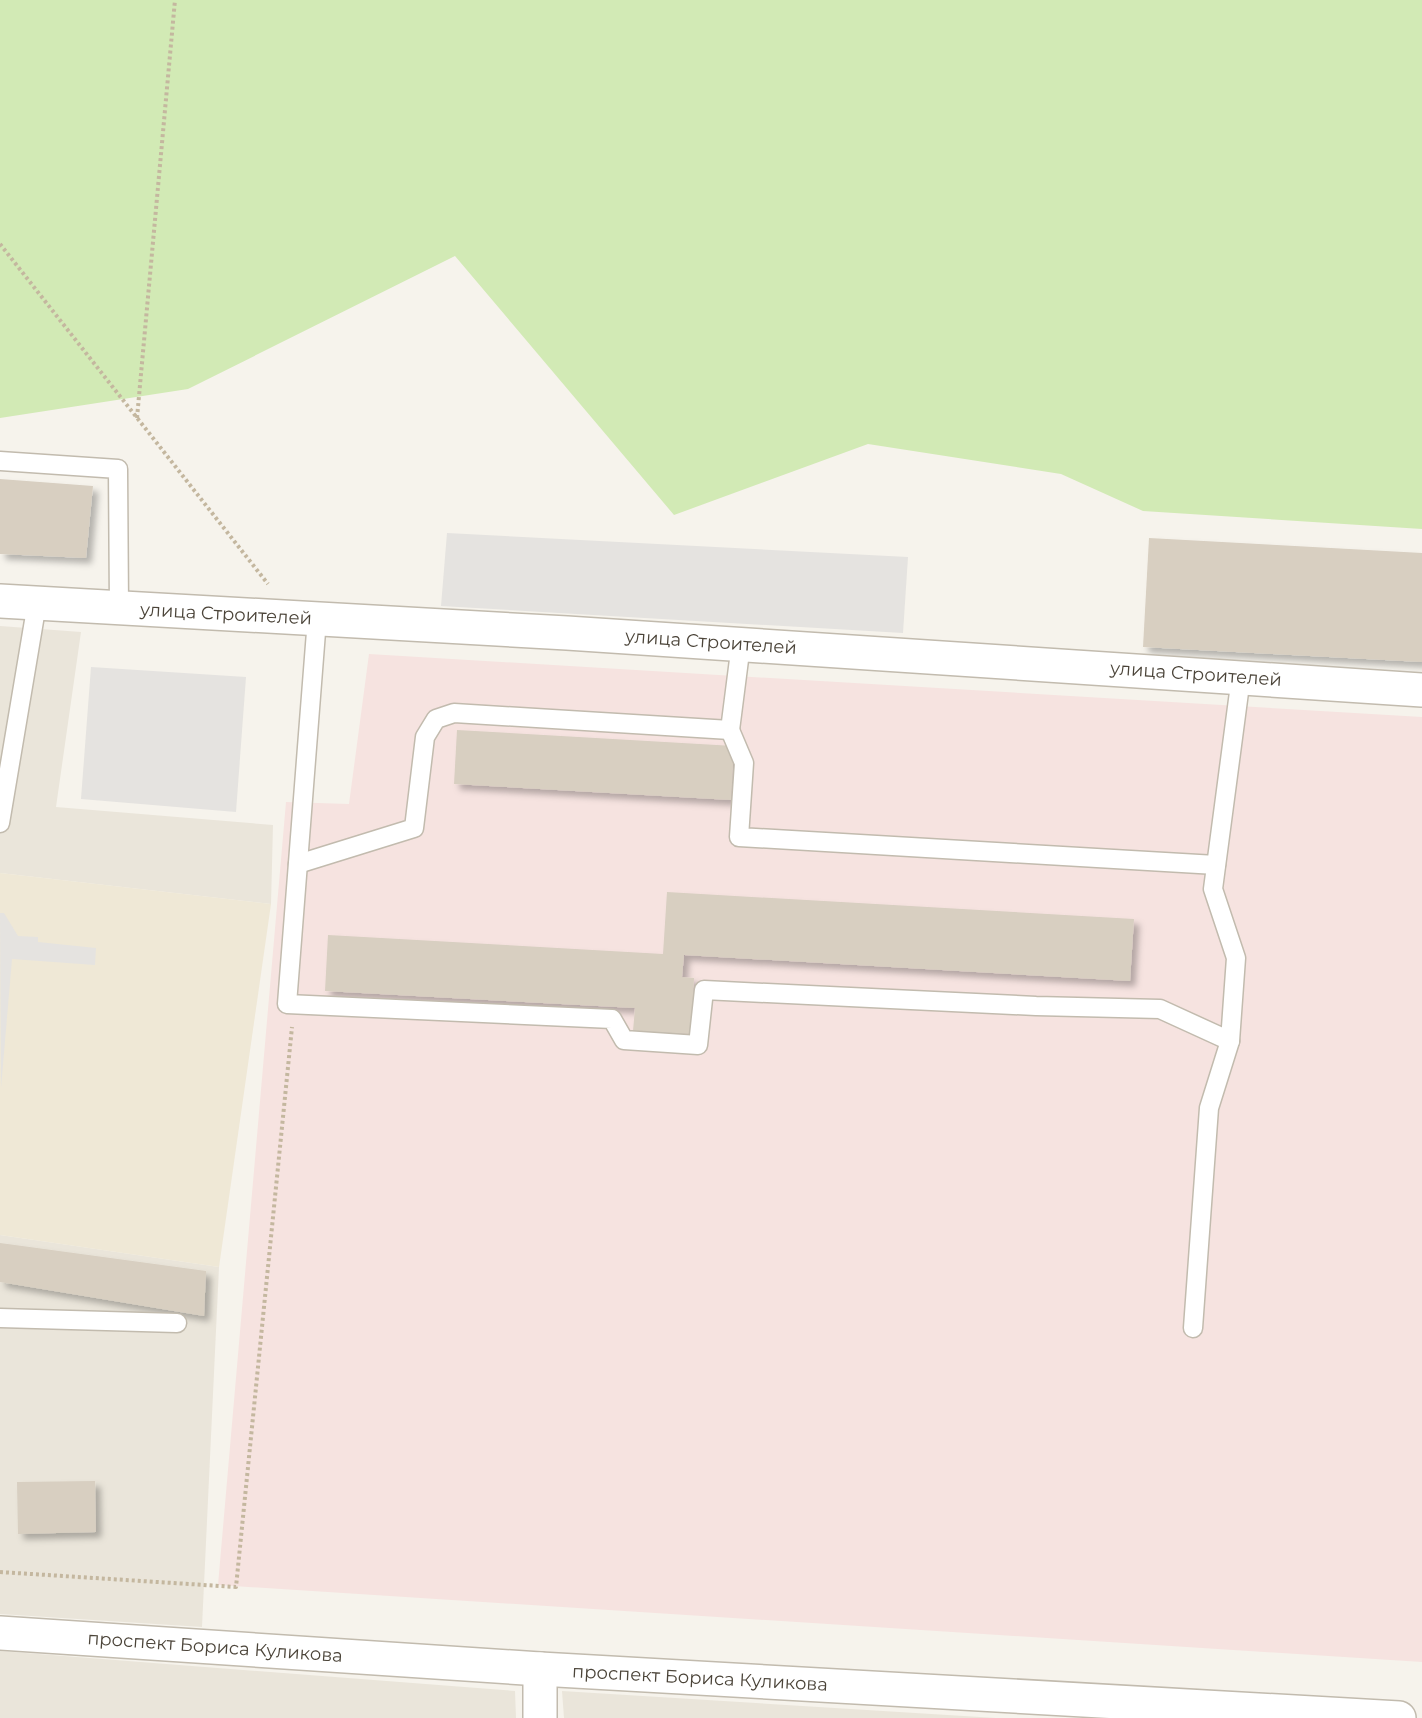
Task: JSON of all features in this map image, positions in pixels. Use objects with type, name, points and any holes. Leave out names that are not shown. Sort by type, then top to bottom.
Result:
[{"type":"street","name":"улица Строителей","points":[[0,601],[741,644],[1422,690]]},
{"type":"street","name":"проспект Бориса Куликова","points":[[0,1632],[540,1669],[1399,1718]]},
{"type":"street","points":[[540,1669],[540,1718]]},
{"type":"lane","points":[[0,461],[118,469],[119,608]]},
{"type":"lane","points":[[0,823],[37,603]]},
{"type":"lane","points":[[305,618],[298,864],[287,1004],[612,1019],[624,1040],[698,1046],[704,990],[1036,1006],[1160,1009],[1230,1041]]},
{"type":"lane","points":[[741,644],[730,730],[744,763],[739,837],[1216,865]]},
{"type":"lane","points":[[1193,1328],[1209,1108],[1230,1041],[1236,958],[1213,889],[1241,677]]},
{"type":"lane","points":[[298,864],[414,828],[425,737],[436,718],[454,712],[730,730]]},
{"type":"lane","points":[[0,1318],[177,1323]]},
{"type":"path","points":[[137,418],[175,0]]},
{"type":"path","points":[[0,244],[137,418],[305,618]]},
{"type":"path","points":[[0,1572],[236,1587],[294,1004]]},
{"type":"shaded area","points":[[447,533],[908,557],[903,633],[441,606]]},
{"type":"shaded area","points":[[0,626],[81,632],[56,807],[273,825],[271,904],[0,873]]},
{"type":"shaded area","points":[[369,654],[1422,717],[1422,1662],[218,1585],[286,802],[349,804]]},
{"type":"shaded area","points":[[91,667],[246,677],[236,812],[81,799]]},
{"type":"shaded area","points":[[0,873],[271,904],[219,1267],[0,1235]]},
{"type":"shaded area","points":[[0,913],[4,913],[18,936],[38,937],[38,942],[96,948],[95,965],[12,959],[1,1088]]},
{"type":"shaded area","points":[[0,1235],[219,1267],[202,1627],[0,1614]]},
{"type":"shaded area","points":[[0,1651],[515,1691],[516,1718],[0,1718]]},
{"type":"shaded area","points":[[562,1691],[996,1718],[564,1718]]},
{"type":"green space","points":[[0,0],[1422,0],[1422,529],[1143,511],[1061,474],[868,444],[674,515],[455,256],[188,389],[0,418]]},
{"type":"building","points":[[0,479],[93,486],[86,558],[0,554]]},
{"type":"building","points":[[1149,538],[1422,553],[1422,662],[1143,647]]},
{"type":"building","points":[[457,730],[734,746],[731,800],[454,784]]},
{"type":"building","points":[[667,892],[1134,919],[1130,981],[684,955],[682,977],[694,978],[691,1034],[633,1031],[635,1008],[325,991],[328,935],[663,954]]},
{"type":"building","points":[[0,1243],[206,1271],[204,1316],[0,1282]]},
{"type":"building","points":[[95,1481],[96,1532],[18,1534],[17,1482]]}]
